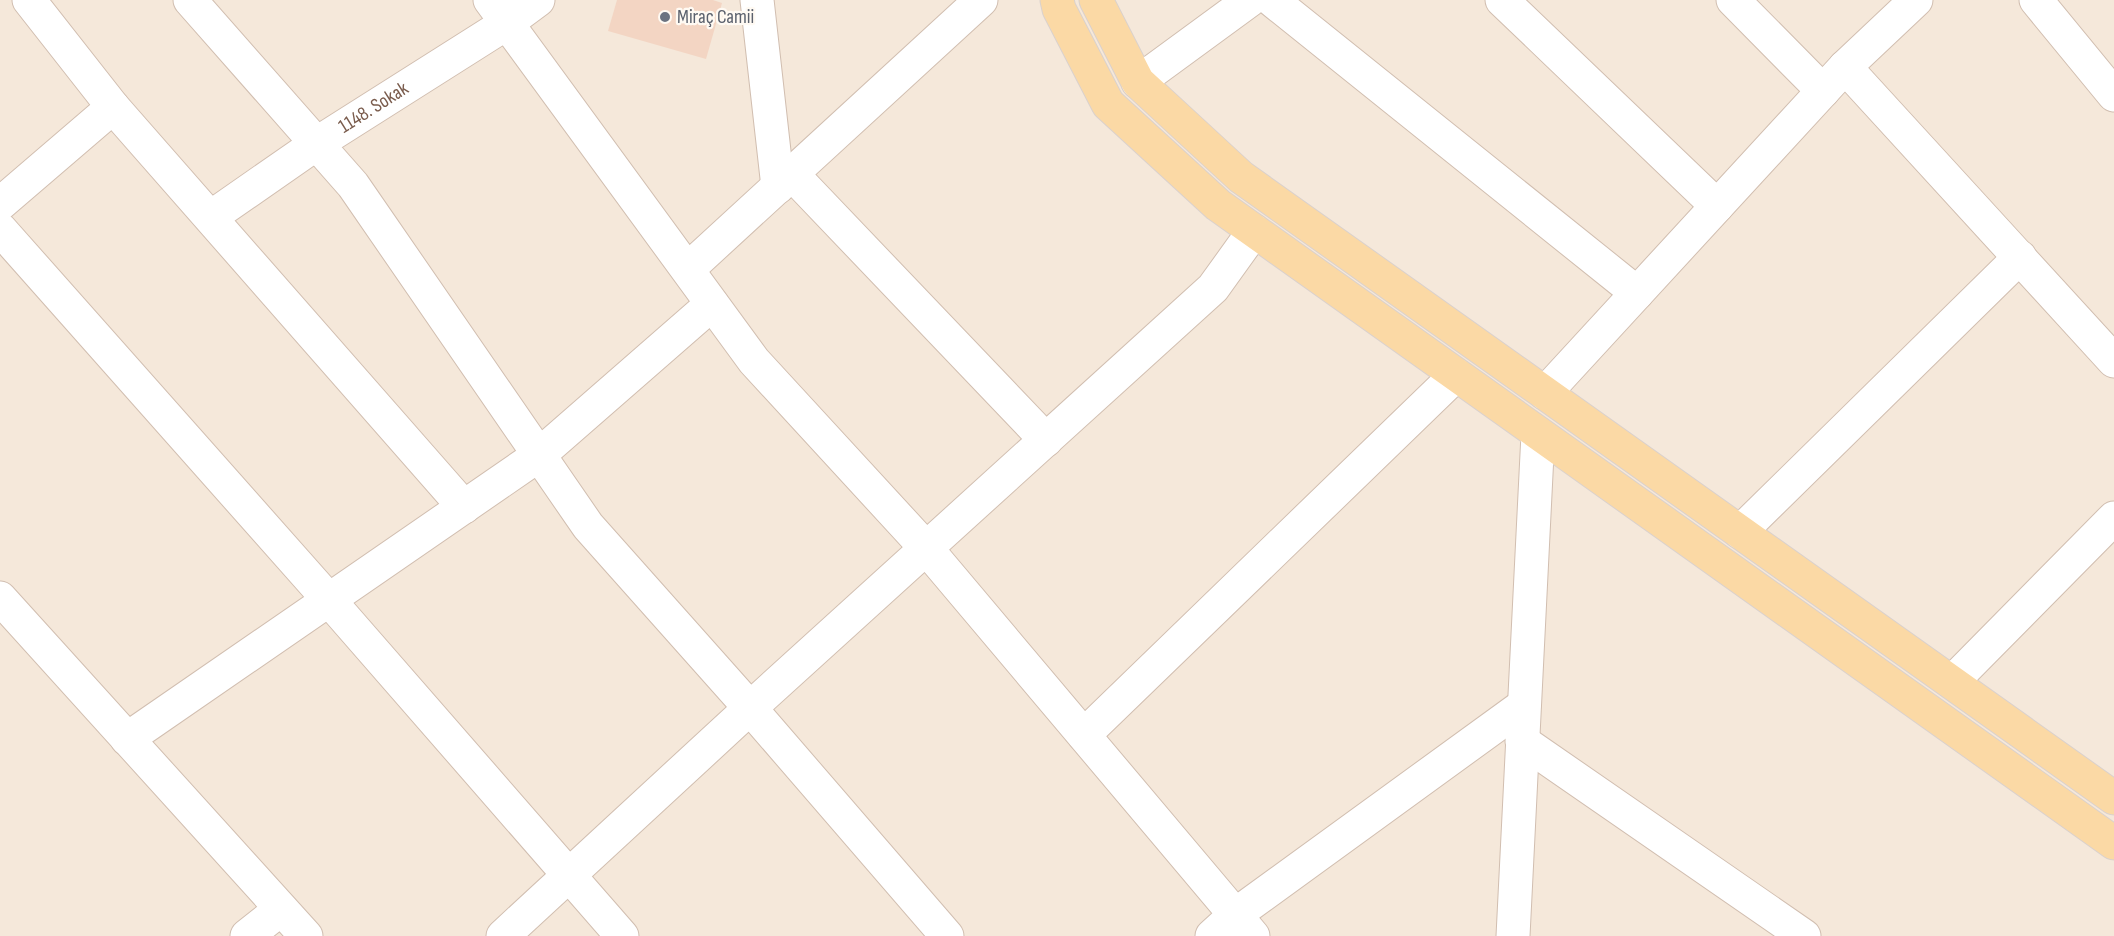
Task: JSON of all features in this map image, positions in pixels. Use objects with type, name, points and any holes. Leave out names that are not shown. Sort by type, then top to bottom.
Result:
[{"type":"main road","points":[[1057,0],[1059,9],[1108,105],[1218,205],[2114,843]]},
{"type":"main road","points":[[1096,0],[1138,82],[1241,177],[2114,798]]},
{"type":"street","points":[[29,0],[113,106],[464,507]]},
{"type":"street","points":[[190,0],[353,185],[588,526],[750,708],[947,936]]},
{"type":"street","name":"1148. Sokak","points":[[211,217],[499,11],[538,0]]},
{"type":"street","points":[[757,0],[785,181],[1046,440]]},
{"type":"street","points":[[688,270],[981,0]]},
{"type":"street","points":[[1138,82],[1250,0]]},
{"type":"street","points":[[1272,0],[1637,292]]},
{"type":"street","points":[[1502,0],[1717,206]]},
{"type":"street","points":[[1733,0],[1822,91]]},
{"type":"street","points":[[1545,393],[1822,91],[1916,0]]},
{"type":"street","points":[[2036,0],[2114,95]]},
{"type":"street","points":[[499,11],[754,362],[926,548],[1084,735],[1233,929],[1524,705]]},
{"type":"street","points":[[1845,67],[2114,360]]},
{"type":"street","points":[[0,204],[113,106]]},
{"type":"street","points":[[0,229],[329,600],[622,936]]},
{"type":"street","points":[[503,936],[750,708],[1213,288],[1254,231]]},
{"type":"street","points":[[1740,532],[2020,257]]},
{"type":"street","points":[[127,739],[538,454],[712,304]]},
{"type":"street","points":[[1084,735],[1456,375]]},
{"type":"street","points":[[1513,936],[1538,434]]},
{"type":"street","points":[[1952,682],[2114,518]]},
{"type":"street","points":[[0,598],[306,936]]},
{"type":"street","points":[[1522,741],[1804,936]]},
{"type":"street","points":[[247,936],[281,909]]},
{"type":"shaded area","points":[[0,0],[2114,0],[2114,936],[0,936]]},
{"type":"building","name":"Miraç Camii","points":[[617,0],[713,0],[722,3],[706,59],[608,31]]},
{"type":"place","name":"Miraç Camii","points":[[665,17]]}]
